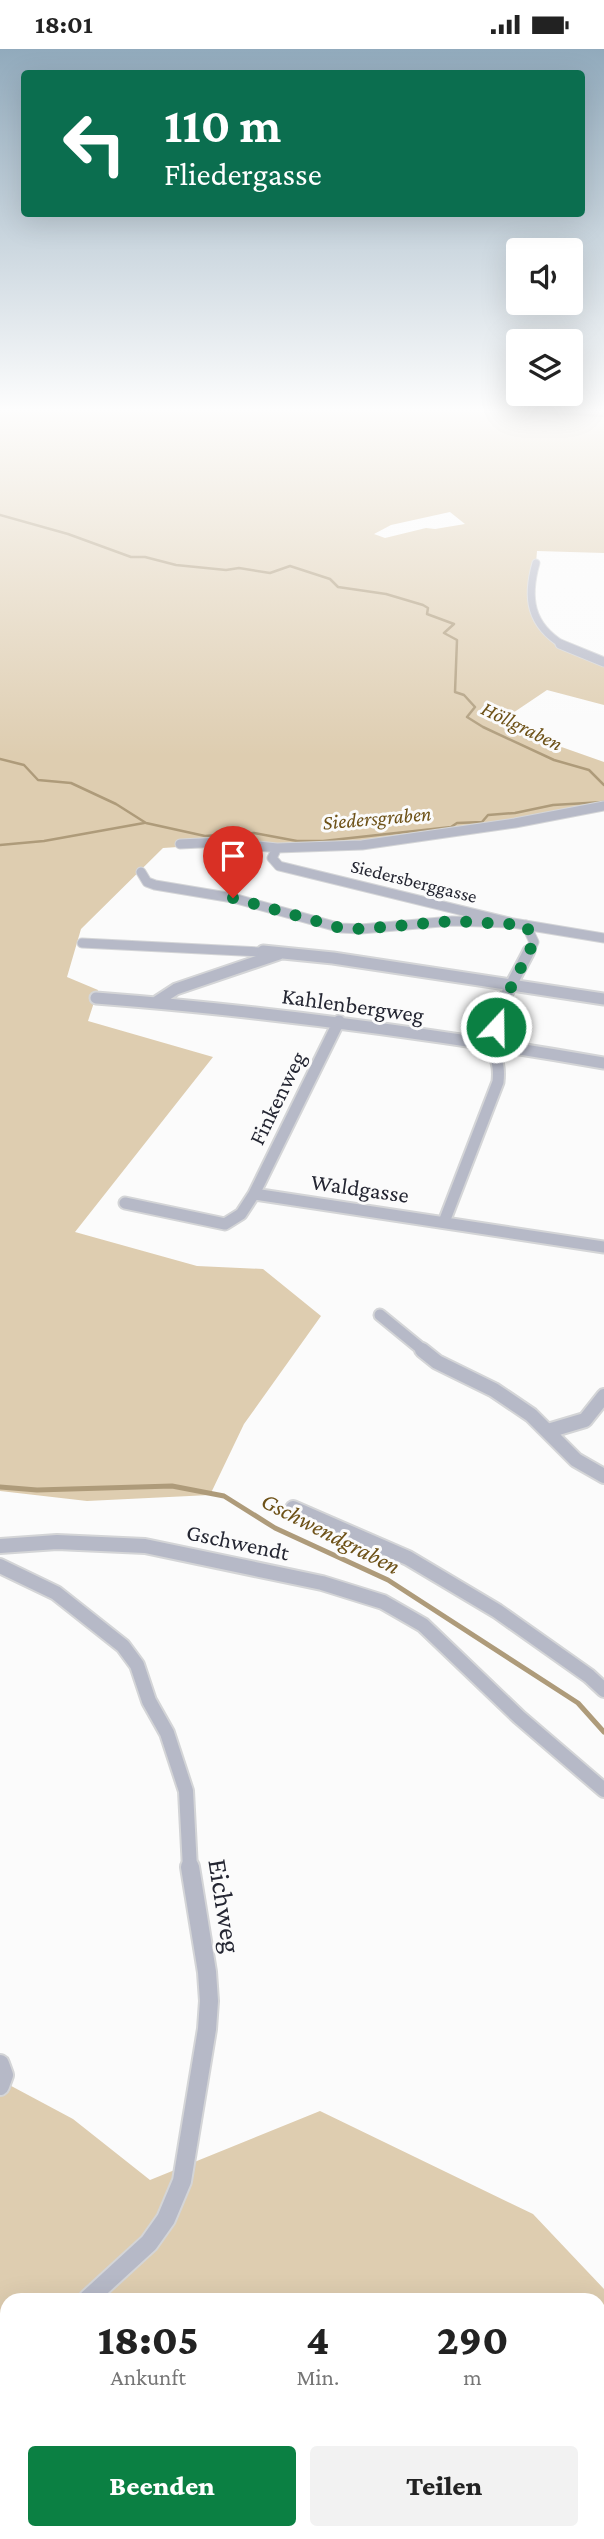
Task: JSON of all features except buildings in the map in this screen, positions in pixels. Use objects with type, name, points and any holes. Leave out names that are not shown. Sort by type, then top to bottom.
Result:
[{"type":"street","points":[[536,563],[530,590],[530,606],[539,624],[571,650],[604,661]]},
{"type":"street","points":[[180,844],[222,842],[277,848],[362,845],[428,837],[604,806]]},
{"type":"street","name":"Siedersberggasse","points":[[277,848],[271,858],[279,866],[513,923],[604,938]]},
{"type":"street","points":[[141,872],[147,881],[155,885],[233,898],[341,928],[361,929],[452,921],[513,923]]},
{"type":"street","points":[[526,925],[534,942]]},
{"type":"street","points":[[584,934],[604,930]]},
{"type":"street","points":[[444,1222],[498,1081],[500,1063],[493,1043],[499,1011],[534,942],[569,931]]},
{"type":"street","points":[[82,943],[282,953],[514,984],[604,999]]},
{"type":"street","points":[[155,1002],[176,989],[282,953]]},
{"type":"street","name":"Kahlenbergweg","points":[[96,998],[339,1021],[493,1043],[604,1063]]},
{"type":"street","name":"Finkenweg","points":[[254,1194],[339,1021]]},
{"type":"street","points":[[125,1203],[225,1224],[242,1214],[254,1194]]},
{"type":"street","name":"Waldgasse","points":[[254,1194],[604,1247]]},
{"type":"street","points":[[380,1315],[437,1362],[494,1390],[531,1415],[576,1460],[604,1476]]},
{"type":"street","points":[[548,1431],[584,1420],[604,1396]]},
{"type":"street","name":"Gschwendt","points":[[293,1508],[419,1565],[497,1611],[589,1676],[604,1690]]},
{"type":"street","name":"Gschwendt","points":[[0,1546],[57,1542],[145,1546],[322,1583],[383,1602],[423,1625],[519,1717],[604,1790]]},
{"type":"street","name":"Eichweg","points":[[0,1566],[68,1601],[123,1646],[136,1665],[149,1701],[175,1754],[186,1791],[190,1875],[207,1972],[208,2029],[182,2181],[175,2201],[149,2243],[95,2293]]},
{"type":"street","points":[[0,2064],[4,2075],[0,2086]]},
{"type":"shaded area","points":[[0,524],[395,524],[374,534],[385,538],[426,528],[464,524],[604,524],[604,553],[537,551],[532,611],[552,637],[604,662],[604,705],[547,690],[507,717],[543,732],[536,738],[604,762],[604,805],[363,844],[223,844],[163,848],[81,929],[67,977],[98,990],[88,1021],[213,1057],[75,1232],[197,1266],[263,1269],[321,1316],[244,1424],[210,1495],[87,1501],[0,1491]]},
{"type":"shaded area","points":[[0,2080],[73,2119],[150,2180],[320,2111],[533,2214],[604,2289],[604,2293],[0,2293]]},
{"type":"waterway","name":"Höllgraben","points":[[33,524],[131,557],[145,557],[176,565],[226,570],[239,568],[270,573],[290,566],[330,579],[338,587],[386,594],[423,605],[428,608],[427,614],[454,624],[444,633],[457,640],[455,692],[464,695],[475,707],[467,717],[554,760],[589,770],[604,785]]},
{"type":"waterway","name":"Siedersgraben","points":[[0,759],[24,765],[38,780],[71,783],[116,804],[146,823],[205,836],[254,833],[297,841],[323,841],[451,827],[457,823],[482,822],[488,815],[515,813],[553,805],[604,802]]},
{"type":"waterway","points":[[0,845],[44,841],[144,823]]},
{"type":"waterway","name":"Gschwendgraben","points":[[0,1487],[37,1490],[172,1486],[224,1496],[275,1528],[388,1580],[578,1703],[604,1732]]},
{"type":"route","points":[[233,898],[341,928],[361,929],[452,921],[526,925],[534,942],[499,1011],[496,1027]]}]
